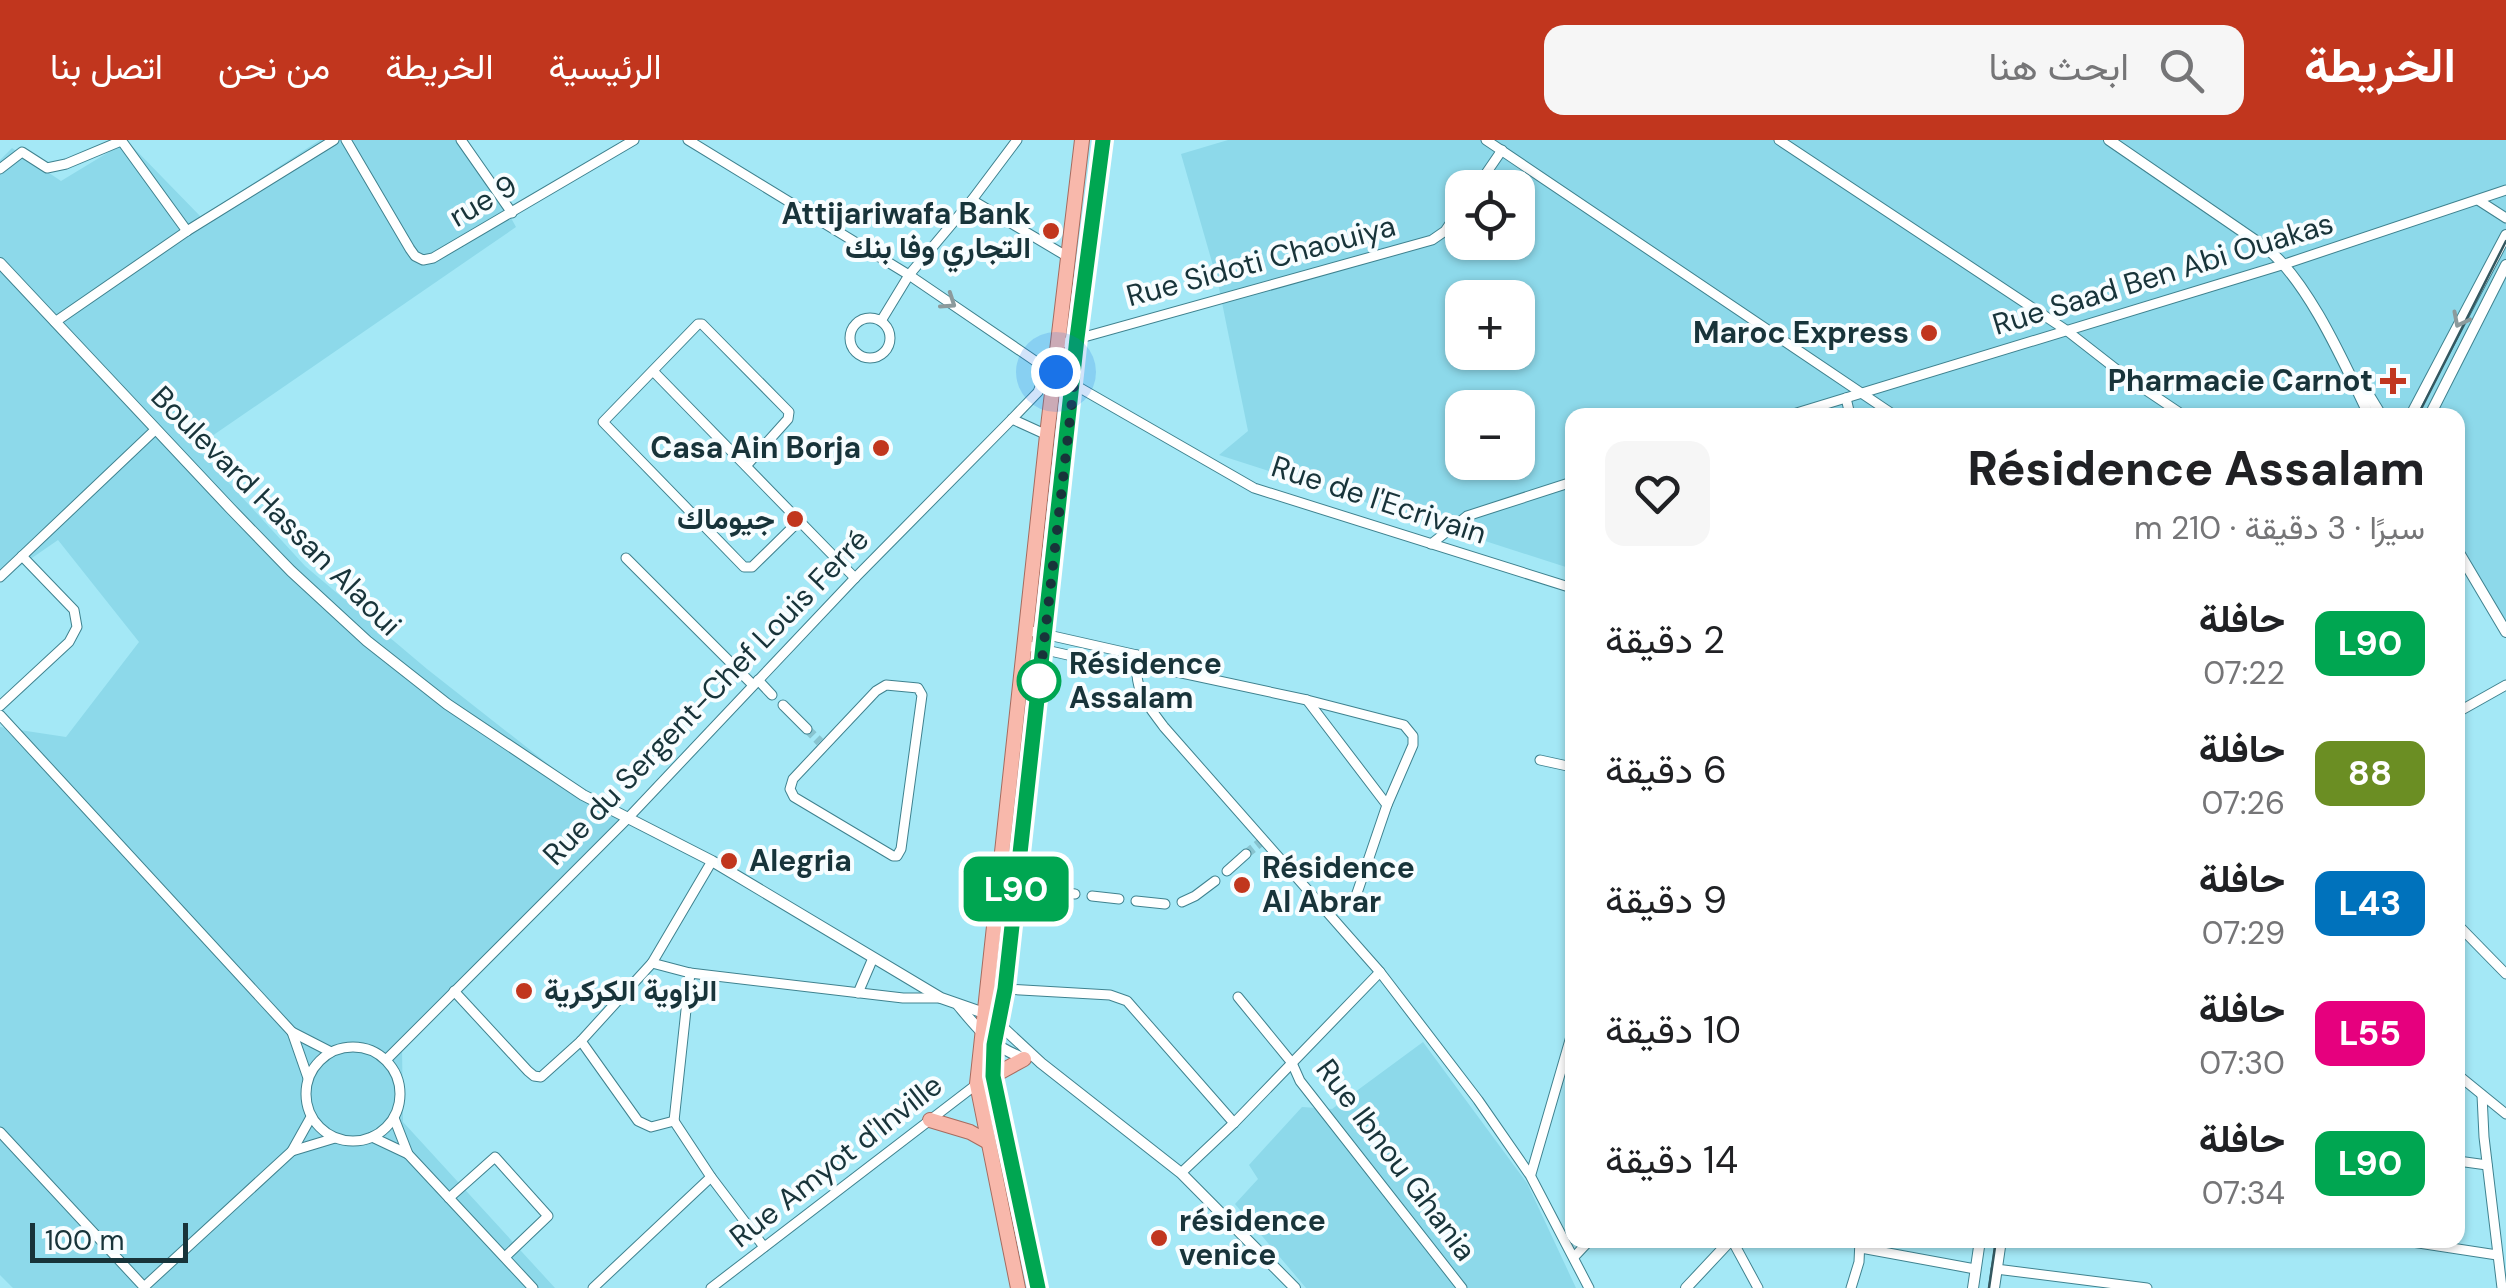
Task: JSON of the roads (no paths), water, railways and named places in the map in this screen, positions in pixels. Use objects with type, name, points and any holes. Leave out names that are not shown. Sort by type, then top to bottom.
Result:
[{"type":"main road","points":[[1018,1288],[976,1084],[1052,371],[1059,344],[1082,140]]},
{"type":"main road","points":[[1038,1288],[993,1076],[994,1045],[1022,888],[1044,640],[1102,140]]},
{"type":"main road","points":[[993,1076],[1024,1059]]},
{"type":"main road","points":[[930,1120],[988,1142]]},
{"type":"street","points":[[55,322],[187,231],[334,140]]},
{"type":"street","name":"rue 9","points":[[346,140],[410,249],[422,260],[433,258],[512,214],[634,140]]},
{"type":"street","points":[[461,140],[512,214]]},
{"type":"street","name":"Rue de l'Ecrivain","points":[[688,140],[909,275],[1052,371],[1254,488],[1565,586]]},
{"type":"street","points":[[882,321],[909,275],[1017,140]]},
{"type":"street","points":[[1779,140],[2066,330],[2173,408]]},
{"type":"street","points":[[2109,140],[2285,264],[2366,408]]},
{"type":"street","points":[[0,169],[22,152],[47,168],[121,141],[187,231]]},
{"type":"street","points":[[1488,141],[1884,408]]},
{"type":"street","points":[[1488,170],[1502,150]]},
{"type":"street","name":"Rue Saad Ben Abi Ouakas","points":[[1813,408],[2285,264],[2506,190]]},
{"type":"street","points":[[972,200],[1068,256]]},
{"type":"street","points":[[2478,200],[2506,218]]},
{"type":"street","name":"Rue Sidoti Chaouiya","points":[[1059,344],[1432,240],[1445,231]]},
{"type":"street","points":[[2415,408],[2506,235]]},
{"type":"street","name":"Boulevard Hassan Alaoui","points":[[0,263],[291,571],[367,641],[447,704],[583,795],[712,861],[941,998],[998,1022],[1041,1063],[1181,1173],[1295,1288]]},
{"type":"street","points":[[2434,408],[2506,265]]},
{"type":"street","points":[[867,318],[882,321],[890,334],[887,348],[876,358],[861,356],[849,338],[854,324],[867,318]]},
{"type":"street","points":[[746,466],[788,419],[789,412],[700,323],[603,420],[604,424],[744,566],[752,566],[799,521]]},
{"type":"street","name":"Rue du Sergent-Chef Louis Ferré","points":[[386,1060],[629,817],[855,578],[1012,420],[1052,371]]},
{"type":"street","points":[[653,372],[855,578]]},
{"type":"street","points":[[2354,381],[2368,392],[2377,408]]},
{"type":"street","points":[[1846,398],[1848,408]]},
{"type":"street","points":[[1012,420],[1047,436]]},
{"type":"street","points":[[0,577],[155,430]]},
{"type":"street","points":[[1431,544],[1466,516],[1565,484]]},
{"type":"street","points":[[0,706],[68,642],[77,627],[74,610],[22,556]]},
{"type":"street","points":[[626,558],[772,695]]},
{"type":"street","points":[[2465,563],[2506,632]]},
{"type":"street","points":[[1025,637],[1137,655],[1149,666],[1404,725],[1410,731],[1413,746],[1387,804],[1356,896]]},
{"type":"street","points":[[1044,640],[1136,672],[1149,666]]},
{"type":"street","points":[[1137,655],[1137,686],[1142,697],[1262,841],[1380,972],[1530,1174],[1565,1241]]},
{"type":"street","points":[[2465,708],[2506,685]]},
{"type":"street","points":[[902,686],[921,690],[901,850],[897,856],[791,793],[792,780],[822,744],[879,688],[902,686]]},
{"type":"street","points":[[1307,700],[1387,804]]},
{"type":"street","points":[[783,706],[807,730]]},
{"type":"street","points":[[0,715],[292,1032],[330,1052]]},
{"type":"street","points":[[1540,760],[1565,765]]},
{"type":"street","points":[[1227,871],[1246,854]]},
{"type":"street","points":[[454,991],[528,1072],[541,1077],[581,1041],[652,963],[712,861]]},
{"type":"street","points":[[1182,902],[1214,881]]},
{"type":"street","points":[[1049,891],[1075,894]]},
{"type":"street","points":[[1092,896],[1119,899]]},
{"type":"street","points":[[1136,900],[1165,904]]},
{"type":"street","points":[[2465,932],[2506,974]]},
{"type":"street","points":[[858,993],[874,958]]},
{"type":"street","points":[[652,963],[690,972],[858,993],[941,998]]},
{"type":"street","points":[[690,972],[674,1120],[764,1247]]},
{"type":"street","points":[[1181,1173],[1380,972]]},
{"type":"street","points":[[1005,989],[1110,994],[1127,1001],[1234,1123]]},
{"type":"street","name":"Rue Ibnou Ghania","points":[[1238,997],[1292,1062],[1300,1081],[1462,1288]]},
{"type":"street","name":"Boulevard Hassan Alaoui","points":[[957,1004],[994,1045],[1041,1063]]},
{"type":"street","points":[[292,1032],[308,1078]]},
{"type":"street","points":[[581,1041],[638,1121],[651,1127],[674,1120]]},
{"type":"street","points":[[350,1046],[369,1049],[386,1060],[400,1087],[394,1118],[384,1129],[360,1141],[326,1133],[311,1116],[307,1104],[308,1078],[317,1063],[330,1052],[350,1046]]},
{"type":"street","points":[[1530,1174],[1565,1056]]},
{"type":"street","name":"Rue Amyot d'Inville","points":[[711,1288],[976,1084],[993,1076]]},
{"type":"street","points":[[2465,1081],[2506,1114]]},
{"type":"street","points":[[2482,1095],[2502,1288]]},
{"type":"street","points":[[0,1132],[144,1288],[292,1151],[311,1116]]},
{"type":"street","points":[[394,1118],[408,1154],[533,1288]]},
{"type":"street","points":[[372,1137],[408,1154]]},
{"type":"street","points":[[292,1151],[336,1138]]},
{"type":"street","points":[[449,1198],[495,1157],[548,1216],[505,1257]]},
{"type":"street","points":[[2465,1162],[2487,1165]]},
{"type":"street","points":[[593,1288],[711,1177]]},
{"type":"street","points":[[1569,1248],[1589,1288]]},
{"type":"street","points":[[1574,1258],[1583,1248]]},
{"type":"street","points":[[1686,1288],[1724,1248]]},
{"type":"street","points":[[1736,1248],[1758,1288]]},
{"type":"street","points":[[1851,1288],[1859,1248]]},
{"type":"street","points":[[1878,1248],[1975,1269]]},
{"type":"street","points":[[1974,1288],[1979,1248]]},
{"type":"street","points":[[1994,1288],[2000,1248]]},
{"type":"street","points":[[2448,1248],[2497,1256]]},
{"type":"street","points":[[1996,1269],[2147,1288]]},
{"type":"tunnel","points":[[807,729],[820,742]]},
{"type":"tunnel","points":[[1246,854],[1261,842]]},
{"type":"tunnel","points":[[1027,889],[1049,891]]},
{"type":"tram line","points":[[2422,408],[2506,241]]},
{"type":"tram line","points":[[1989,1288],[1995,1248]]},
{"type":"place","name":"Attijariwafa Bank التجاري وفا بنك","points":[[1051,231]]},
{"type":"place","name":"Maroc Express","points":[[1929,333]]},
{"type":"place","name":"Pharmacie Carnot","points":[[2393,381]]},
{"type":"place","name":"Casa Ain Borja","points":[[881,448]]},
{"type":"place","name":"جيوماك","points":[[795,519]]},
{"type":"place","name":"Résidence Assalam","points":[[1039,681]]},
{"type":"place","name":"Alegria","points":[[729,861]]},
{"type":"place","name":"Résidence Al Abrar","points":[[1242,885]]},
{"type":"place","name":"الزاوية الكركرية","points":[[524,991]]},
{"type":"place","name":"résidence venice","points":[[1159,1238]]}]
